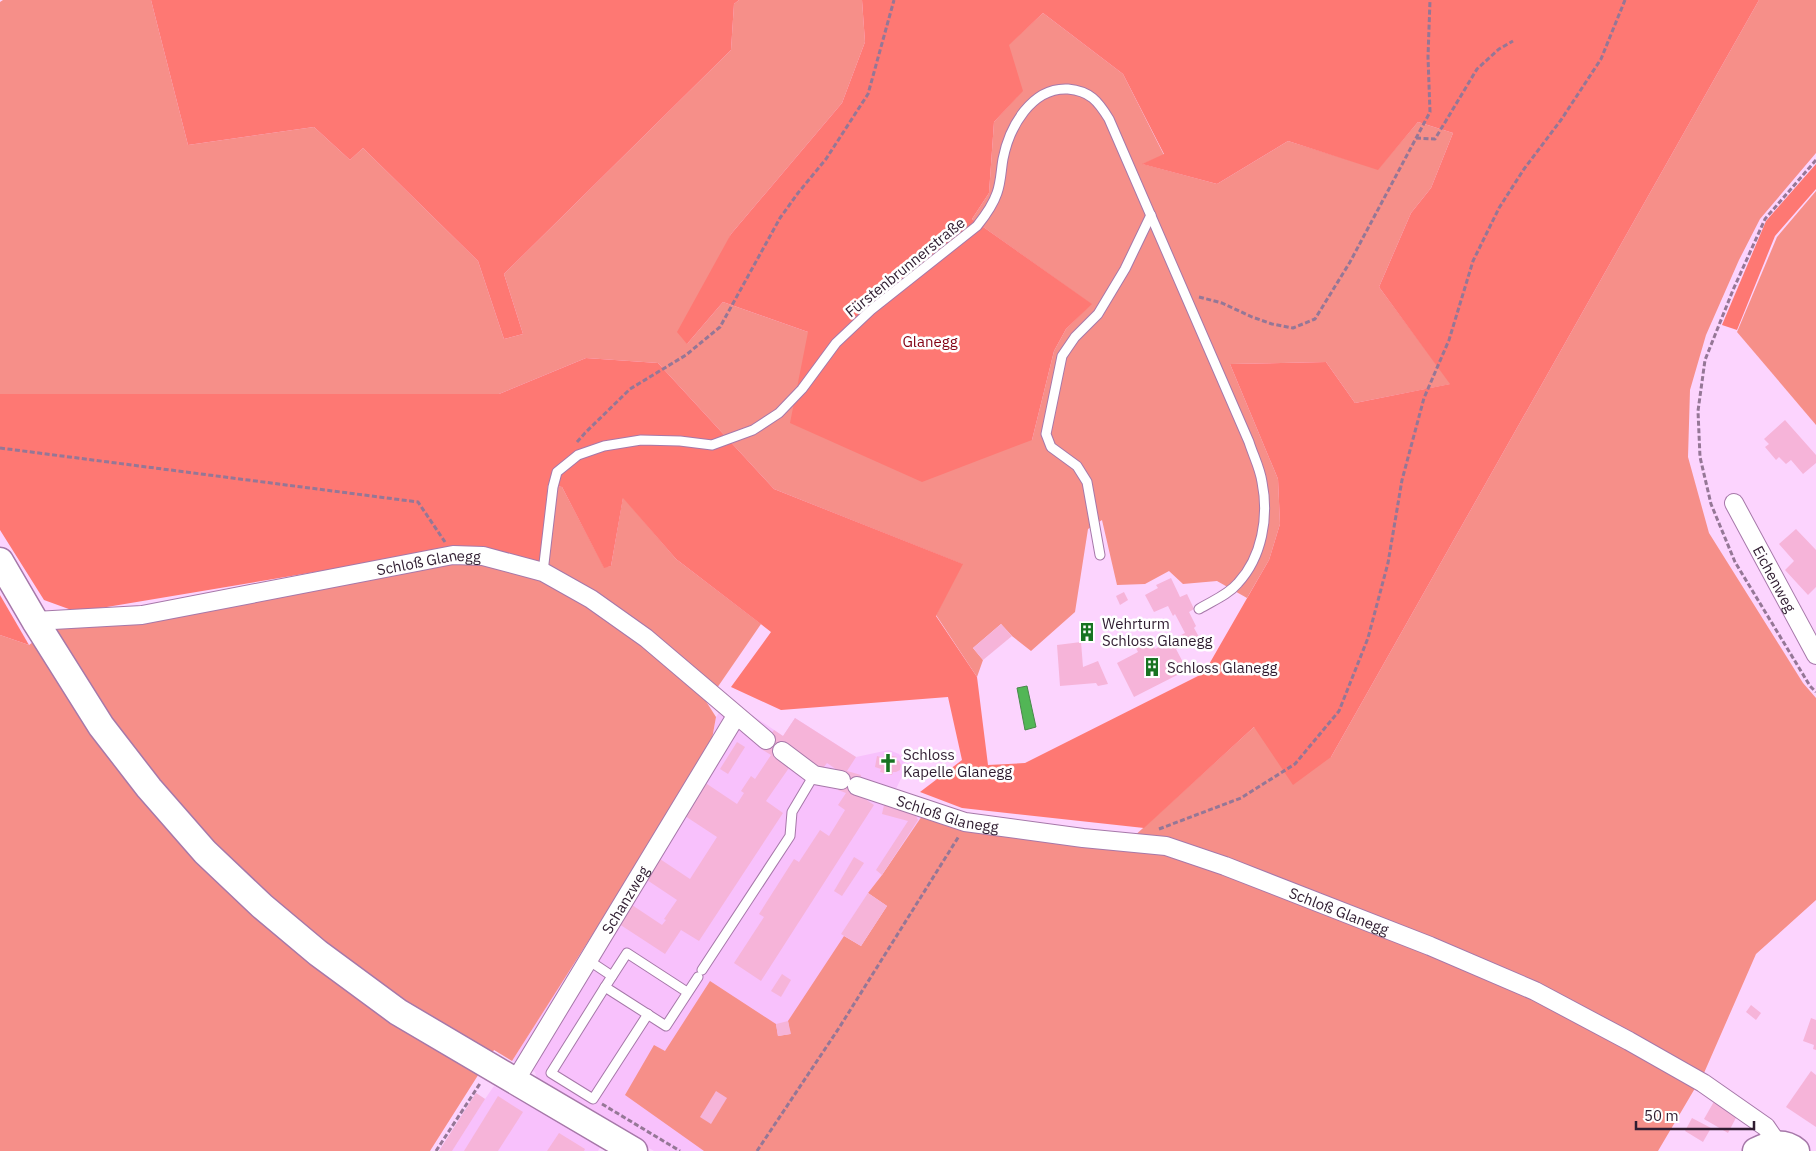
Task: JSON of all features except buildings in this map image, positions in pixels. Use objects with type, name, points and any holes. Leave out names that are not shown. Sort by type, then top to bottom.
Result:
[{"type":"street","name":"Eichenweg","points":[[1734,502],[1816,655]]},
{"type":"street","name":"Schloß Glanegg","points":[[35,621],[142,615],[453,555],[484,556],[543,572],[591,598],[646,638],[766,740]]},
{"type":"street","points":[[0,561],[101,726],[149,788],[212,858],[262,906],[318,954],[398,1012],[634,1151]]},
{"type":"street","name":"Schanzweg","points":[[515,1081],[736,716]]},
{"type":"street","name":"Schloß Glanegg","points":[[782,751],[814,775],[849,783],[965,822],[1166,846],[1225,866],[1430,946],[1535,991],[1703,1083],[1766,1127],[1776,1148]]},
{"type":"lane","name":"Fürstenbrunnerstraße","points":[[543,572],[553,487],[557,472],[578,454],[640,440],[680,441],[712,445],[753,430],[779,413],[802,389],[836,342],[871,310],[977,226],[988,211],[997,193],[1003,158],[1020,115],[1032,102],[1047,92],[1064,89],[1077,90],[1089,94],[1101,105],[1109,119],[1249,442],[1262,482],[1265,519],[1258,552],[1238,583],[1225,594],[1199,609]]},
{"type":"lane","points":[[1100,554],[1087,482],[1077,466],[1052,447],[1046,434],[1062,356],[1075,337],[1098,314],[1125,269],[1151,215]]},
{"type":"lane","points":[[605,987],[666,1026],[790,836],[792,812],[814,775]]},
{"type":"lane","points":[[648,1014],[593,1099],[551,1073],[627,953],[687,992]]},
{"type":"lane","points":[[594,964],[612,976]]},
{"type":"path","points":[[575,446],[585,433],[630,389],[686,355],[720,327],[780,218],[826,159],[868,94],[894,0]]},
{"type":"path","points":[[1185,294],[1222,303],[1272,324],[1293,328],[1315,319],[1350,262],[1430,112],[1428,57],[1430,0]]},
{"type":"path","points":[[1123,842],[1241,798],[1295,764],[1339,711],[1368,638],[1388,563],[1402,480],[1424,398],[1449,340],[1473,261],[1504,200],[1524,169],[1561,120],[1601,59],[1624,0]]},
{"type":"path","points":[[1416,138],[1435,139],[1477,69],[1498,49],[1513,41]]},
{"type":"path","points":[[1816,160],[1765,219],[1733,290],[1705,360],[1698,411],[1700,458],[1711,504],[1736,562],[1810,686],[1816,692]]},
{"type":"path","points":[[0,448],[418,502],[453,555]]},
{"type":"path","points":[[757,1151],[839,1028],[965,822]]},
{"type":"path","points":[[436,1151],[491,1067]]},
{"type":"path","points":[[593,1099],[680,1151]]},
{"type":"shaded area","points":[[3,0],[151,0],[188,145],[314,127],[350,160],[363,148],[478,261],[504,339],[523,334],[504,274],[731,50],[734,4],[739,0],[862,0],[865,42],[842,103],[731,234],[687,344],[723,302],[808,332],[1032,440],[1054,351],[1066,329],[1091,304],[972,219],[989,193],[994,122],[1022,91],[1008,45],[1043,13],[1123,74],[1164,155],[1143,164],[1217,184],[1288,141],[1378,169],[1418,122],[1453,133],[1431,188],[1411,213],[1379,287],[1451,384],[1355,403],[1326,362],[1230,364],[1278,479],[1280,524],[1269,560],[1247,598],[1217,581],[1183,584],[1169,571],[1145,584],[1117,585],[1102,520],[1088,529],[1075,612],[1031,651],[1012,636],[1001,624],[973,648],[983,660],[977,677],[936,615],[962,564],[774,489],[658,363],[586,358],[499,394],[0,394],[0,2]]},
{"type":"shaded area","points":[[1759,0],[1816,0],[1816,153],[1760,219],[1739,260],[1706,335],[1690,390],[1688,457],[1709,533],[1803,683],[1816,698],[1816,900],[1756,954],[1704,1073],[1658,1151],[704,1151],[625,1095],[654,1045],[665,1051],[710,981],[776,1024],[778,1036],[790,1034],[788,1021],[844,936],[861,946],[887,906],[868,893],[922,816],[1120,849],[1254,727],[1331,757]]},
{"type":"shaded area","points":[[1816,191],[1816,425],[1737,332],[1777,237]]},
{"type":"shaded area","points":[[548,485],[562,487],[604,567],[611,566],[623,497],[676,559],[761,624],[717,688],[540,565]]},
{"type":"shaded area","points":[[450,561],[493,564],[549,583],[601,614],[695,684],[716,717],[710,750],[512,1061],[494,1050],[430,1151],[0,1151],[0,635],[29,645],[57,625]]},
{"type":"shaded area","points":[[1027,686],[1036,727],[1025,730],[1017,688]]},
{"type":"shaded area","points":[[728,699],[783,736],[795,718],[856,757],[889,750],[899,754],[908,764],[895,791],[922,816],[868,893],[887,906],[861,946],[844,936],[791,1034],[778,1036],[704,1151],[654,1151],[542,1085],[537,1080],[535,1072],[512,1061],[710,750],[716,717]]},
{"type":"shaded area","points":[[494,1086],[601,1146],[598,1151],[439,1151],[476,1093],[485,1099]]},
{"type":"green space","points":[[151,0],[739,0],[734,4],[731,50],[504,274],[523,334],[504,339],[478,261],[363,148],[350,160],[314,127],[188,145]]},
{"type":"green space","name":"Glanegg","points":[[862,0],[1759,0],[1331,757],[1293,785],[1254,727],[1144,828],[962,808],[920,792],[962,760],[948,697],[781,710],[731,687],[771,632],[676,559],[623,498],[611,566],[604,568],[562,487],[548,485],[540,565],[452,549],[77,612],[44,600],[0,530],[0,394],[499,394],[586,358],[658,363],[774,489],[963,564],[936,616],[977,677],[988,765],[1025,763],[1204,673],[1269,560],[1280,524],[1278,479],[1230,364],[1326,362],[1355,403],[1450,384],[1379,287],[1411,213],[1431,188],[1453,133],[1418,122],[1378,170],[1288,141],[1217,184],[1142,164],[1164,154],[1123,74],[1043,13],[1009,45],[1023,91],[994,122],[989,193],[972,219],[1092,304],[1066,329],[1054,351],[1032,440],[922,482],[790,423],[808,332],[723,302],[687,344],[677,332],[731,234],[842,103],[865,42]]},
{"type":"green space","points":[[1816,164],[1816,189],[1775,236],[1737,330],[1722,325],[1766,221]]},
{"type":"green space","points":[[0,595],[29,645],[0,635]]},
{"type":"place","name":"Wehrturm Schloss Glanegg","points":[[1087,632]]},
{"type":"place","name":"Schloss Glanegg","points":[[1152,667]]},
{"type":"place","name":"Schloss Kapelle Glanegg","points":[[888,763]]}]
